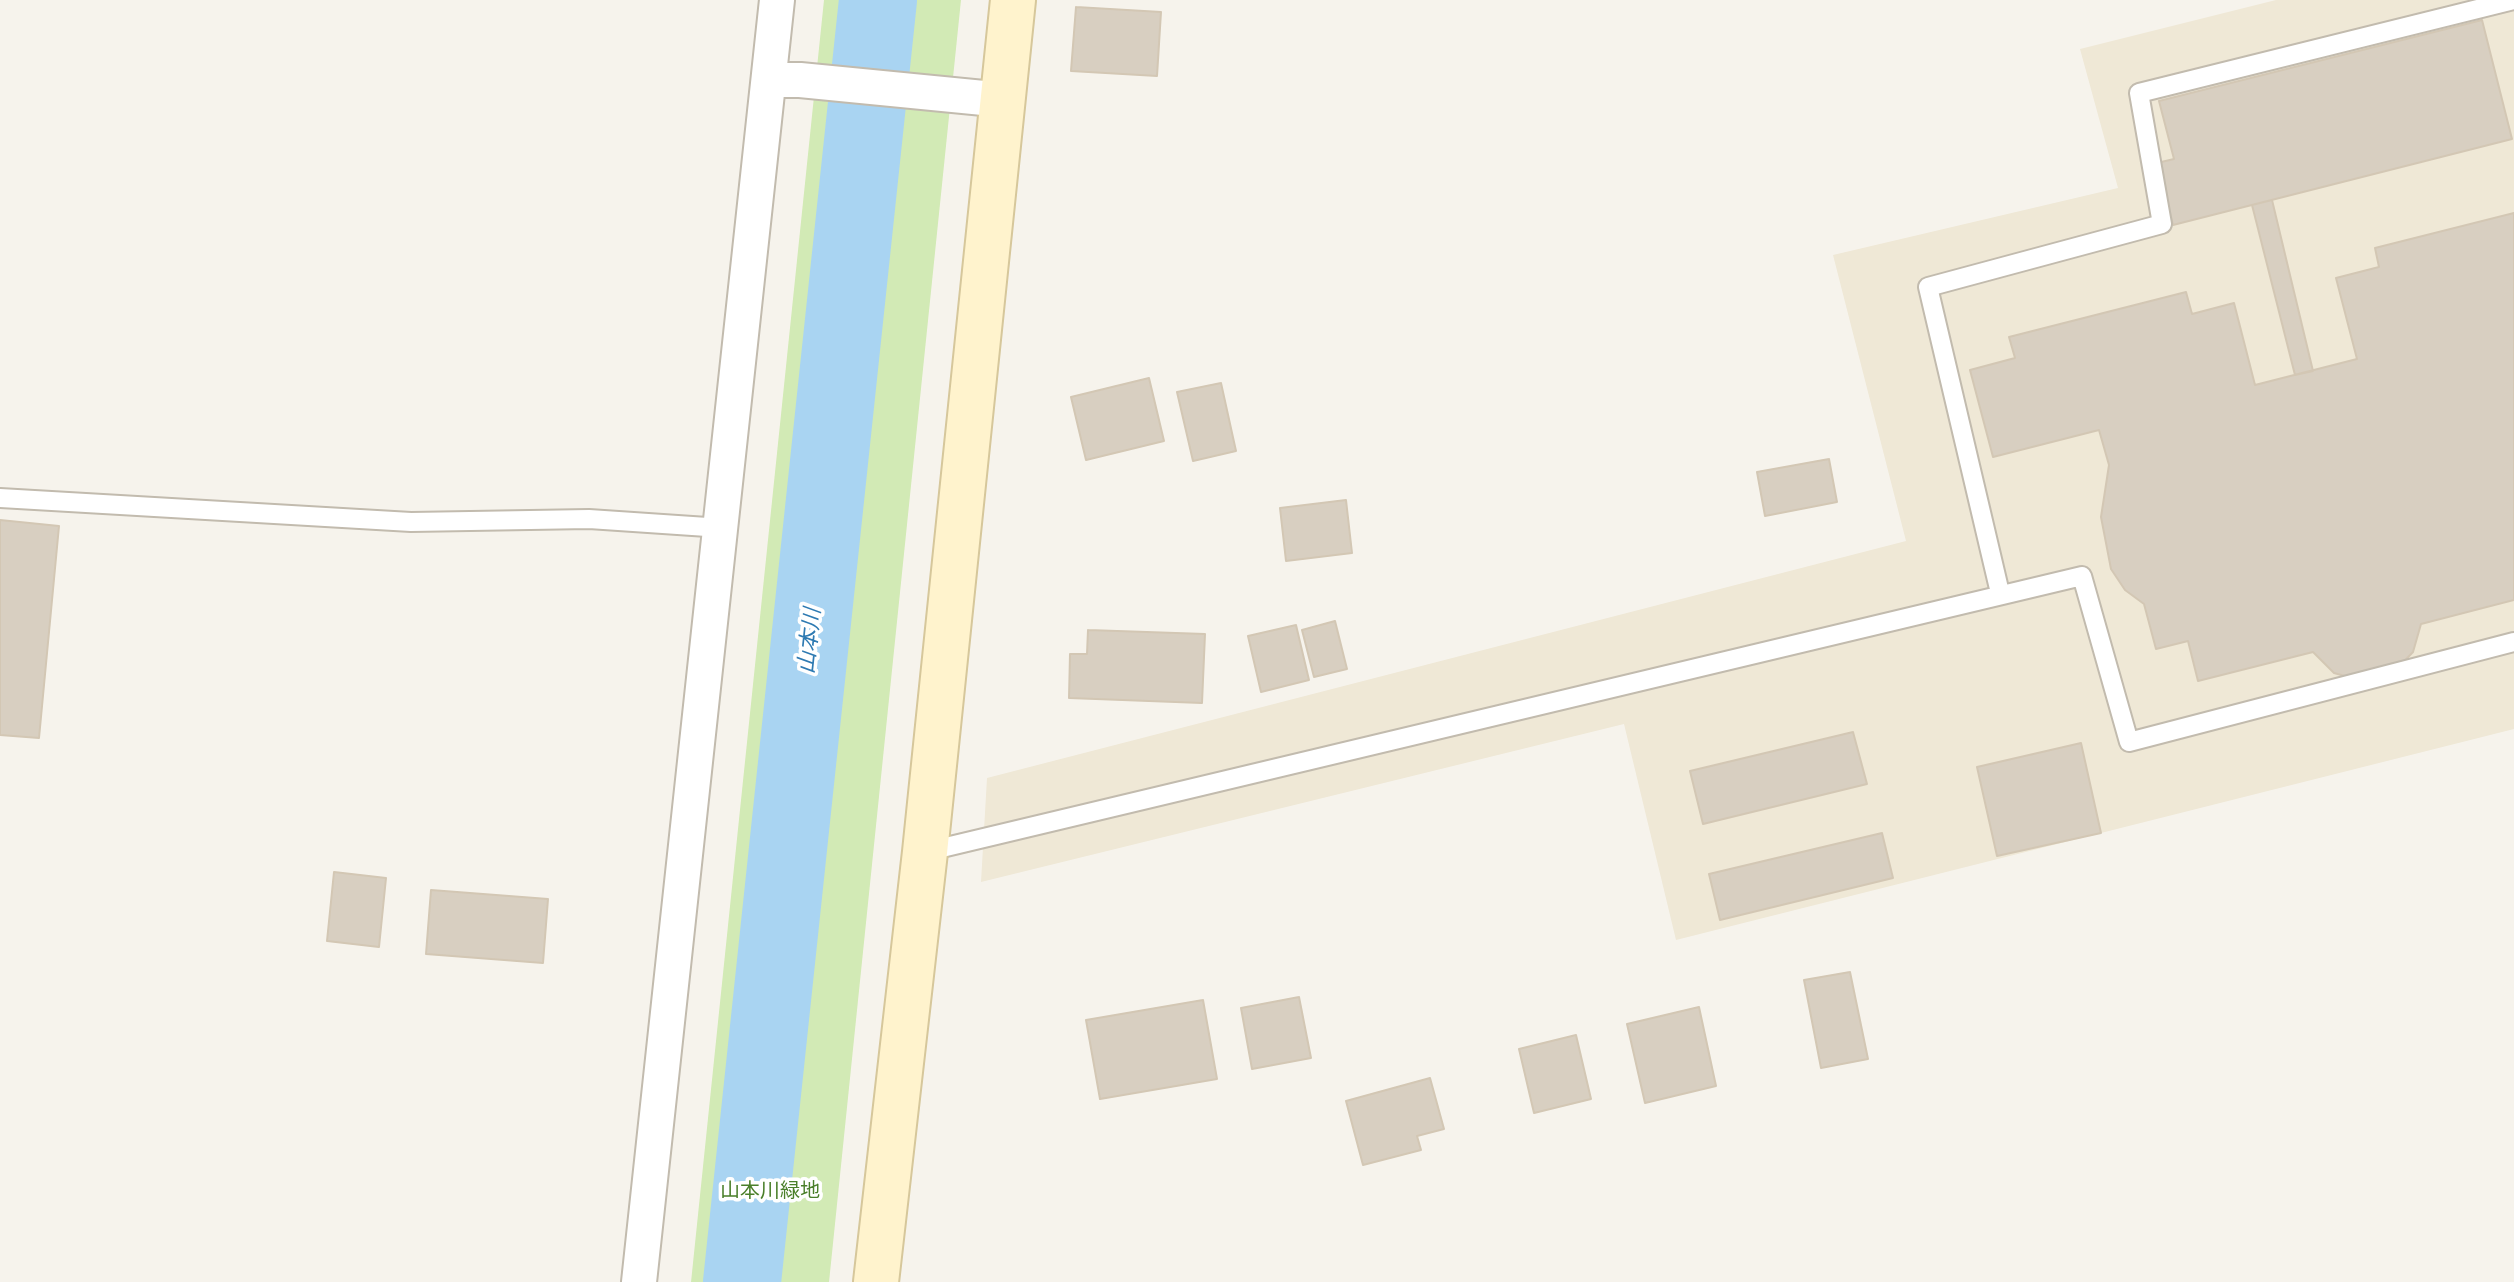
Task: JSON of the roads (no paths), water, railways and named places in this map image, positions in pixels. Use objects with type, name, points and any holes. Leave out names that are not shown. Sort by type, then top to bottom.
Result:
[{"type":"street","points":[[639,1282],[722,528],[784,80],[777,0]]},
{"type":"street","points":[[876,1282],[925,852],[1013,0]]},
{"type":"street","points":[[784,80],[1004,100]]},
{"type":"lane","points":[[2000,593],[1928,287],[2162,224],[2139,93],[2514,0]]},
{"type":"lane","points":[[0,498],[411,522],[589,519],[722,528]]},
{"type":"lane","points":[[925,852],[2000,593],[2082,576],[2129,742],[2514,642]]},
{"type":"waterway","name":"山本川","points":[[742,1282],[878,0]]},
{"type":"park label","name":"山本川緑地","points":[[770,1191]]}]
